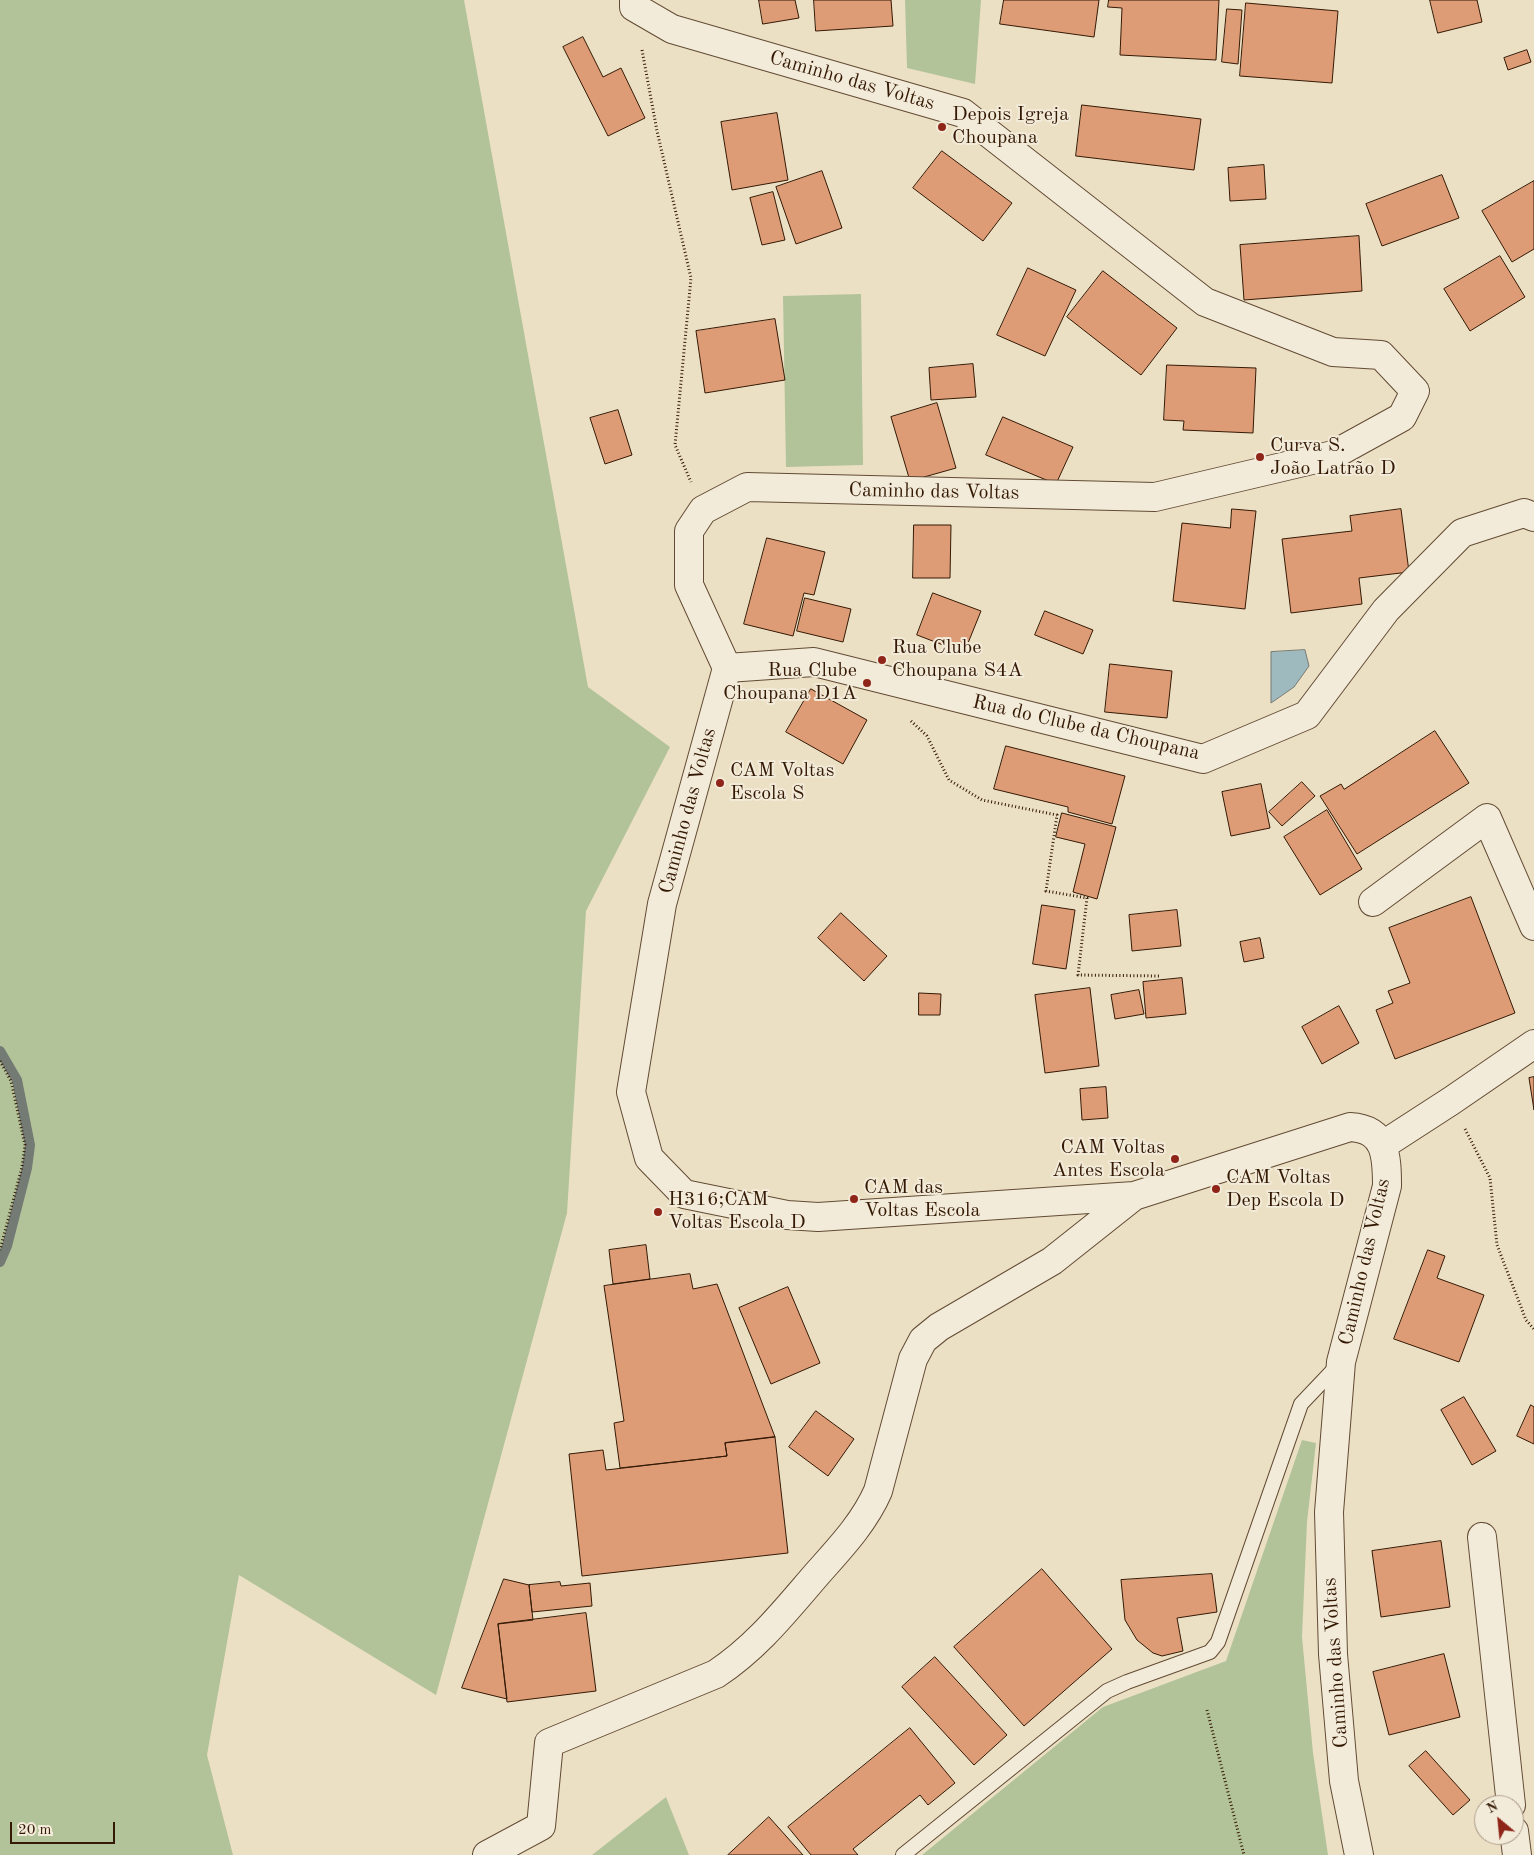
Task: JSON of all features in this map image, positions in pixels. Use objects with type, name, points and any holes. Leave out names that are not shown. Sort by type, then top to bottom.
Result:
[{"type":"street","name":"Caminho das Voltas","points":[[634,4],[672,29],[963,113],[1205,302],[1333,352],[1381,354],[1415,391],[1402,417],[1334,455],[1155,497],[747,487],[703,510],[689,531],[689,584],[727,668],[662,904],[631,1092],[649,1158],[684,1194],[787,1215],[818,1217],[1134,1196],[1350,1127],[1363,1128],[1373,1134],[1383,1145],[1387,1165],[1387,1186],[1341,1362],[1329,1512],[1333,1654],[1344,1781],[1359,1855]]},
{"type":"street","name":"Rua do Clube da Choupana","points":[[727,668],[814,662],[1203,759],[1307,715],[1386,610],[1462,533],[1524,513],[1534,517]]},
{"type":"street","points":[[1373,902],[1488,818],[1534,926]]},
{"type":"street","points":[[1383,1145],[1534,1044]]},
{"type":"street","points":[[487,1855],[541,1826],[549,1743],[716,1674],[741,1657],[761,1639],[847,1539],[869,1512],[878,1491],[912,1359],[923,1340],[939,1327],[1052,1261],[1134,1196]]},
{"type":"street","points":[[1482,1537],[1510,1795]]},
{"type":"lane","points":[[904,1855],[1107,1692],[1127,1682],[1210,1652],[1218,1642],[1301,1404],[1341,1362]]},
{"type":"path","points":[[634,4],[657,131],[691,278],[675,445],[703,510]]},
{"type":"path","points":[[907,717],[927,736],[949,780],[982,800],[1057,815],[1046,891],[1087,898],[1078,975],[1159,976]]},
{"type":"path","points":[[0,1061],[11,1082],[25,1145],[22,1167],[0,1250]]},
{"type":"path","points":[[1451,1101],[1490,1178],[1497,1245],[1526,1320],[1534,1329]]},
{"type":"path","points":[[1207,1710],[1244,1855]]},
{"type":"green space","points":[[0,0],[464,0],[588,687],[670,747],[586,911],[567,1213],[436,1695],[239,1575],[207,1755],[233,1855],[0,1855]]},
{"type":"green space","points":[[905,0],[981,0],[975,84],[907,68]]},
{"type":"green space","points":[[861,294],[863,465],[786,467],[783,296]]},
{"type":"green space","points":[[1302,1440],[1316,1443],[1307,1522],[1302,1637],[1313,1753],[1328,1855],[922,1855],[1103,1707],[1226,1661]]},
{"type":"green space","points":[[666,1797],[689,1855],[592,1855]]},
{"type":"water","points":[[1305,650],[1309,666],[1294,687],[1271,703],[1271,652]]},
{"type":"building","points":[[759,0],[795,0],[799,18],[763,24]]},
{"type":"building","points":[[814,0],[891,0],[893,26],[816,31]]},
{"type":"building","points":[[1004,0],[1099,0],[1094,37],[1000,24]]},
{"type":"building","points":[[1109,0],[1219,0],[1216,60],[1120,55],[1122,8],[1108,7]]},
{"type":"building","points":[[1430,0],[1477,0],[1482,22],[1438,33]]},
{"type":"building","points":[[1246,3],[1338,11],[1332,83],[1240,76]]},
{"type":"building","points":[[1227,9],[1242,10],[1238,64],[1222,62]]},
{"type":"building","points":[[583,37],[603,77],[621,68],[645,118],[608,136],[563,47]]},
{"type":"building","points":[[1527,50],[1531,62],[1508,70],[1504,58]]},
{"type":"building","points":[[1082,105],[1201,119],[1194,170],[1076,156]]},
{"type":"building","points":[[777,113],[788,180],[732,190],[721,122]]},
{"type":"building","points":[[942,151],[1012,203],[983,241],[913,188]]},
{"type":"building","points":[[1264,165],[1266,199],[1230,201],[1228,168]]},
{"type":"building","points":[[822,171],[842,228],[796,244],[776,187]]},
{"type":"building","points":[[1442,175],[1459,218],[1382,246],[1366,204]]},
{"type":"building","points":[[1534,181],[1534,249],[1512,262],[1482,211]]},
{"type":"building","points":[[773,192],[785,240],[762,245],[750,198]]},
{"type":"building","points":[[1359,236],[1362,291],[1244,300],[1240,245]]},
{"type":"building","points":[[1500,256],[1525,297],[1470,331],[1444,289]]},
{"type":"building","points":[[1028,268],[1076,290],[1045,356],[997,335]]},
{"type":"building","points":[[1103,271],[1177,328],[1141,375],[1067,317]]},
{"type":"building","points":[[775,319],[785,380],[705,393],[696,331]]},
{"type":"building","points":[[973,364],[976,397],[931,400],[929,368]]},
{"type":"building","points":[[1167,365],[1256,368],[1253,433],[1183,430],[1184,421],[1164,420]]},
{"type":"building","points":[[937,403],[956,468],[910,481],[891,417]]},
{"type":"building","points":[[618,410],[632,455],[605,464],[590,418]]},
{"type":"building","points":[[1003,417],[1073,447],[1056,484],[986,455]]},
{"type":"building","points":[[1232,509],[1256,511],[1245,609],[1173,601],[1182,523],[1230,528]]},
{"type":"building","points":[[1401,509],[1409,572],[1359,578],[1362,604],[1291,613],[1282,539],[1352,531],[1350,516]]},
{"type":"building","points":[[914,525],[951,525],[950,578],[913,578]]},
{"type":"building","points":[[767,538],[825,552],[814,595],[804,593],[793,636],[744,624]]},
{"type":"building","points":[[933,593],[981,611],[964,653],[917,635]]},
{"type":"building","points":[[805,598],[851,609],[843,642],[797,631]]},
{"type":"building","points":[[1045,611],[1093,630],[1083,654],[1035,635]]},
{"type":"building","points":[[1110,664],[1172,671],[1167,718],[1105,712]]},
{"type":"building","points":[[811,689],[867,720],[843,764],[786,732]]},
{"type":"building","points":[[1435,731],[1469,783],[1357,854],[1320,796],[1341,784],[1344,789]]},
{"type":"building","points":[[1006,746],[1125,776],[1112,824],[1068,812],[1068,807],[994,789]]},
{"type":"building","points":[[1302,782],[1315,796],[1282,826],[1269,812]]},
{"type":"building","points":[[1261,784],[1270,828],[1231,836],[1222,792]]},
{"type":"building","points":[[1327,810],[1362,869],[1320,895],[1284,837]]},
{"type":"building","points":[[1062,813],[1116,827],[1097,899],[1073,892],[1085,844],[1056,837]]},
{"type":"building","points":[[1471,897],[1515,1013],[1395,1059],[1376,1010],[1393,1003],[1388,991],[1410,983],[1389,928]]},
{"type":"building","points":[[1042,905],[1075,910],[1066,969],[1033,964]]},
{"type":"building","points":[[1177,910],[1181,946],[1132,951],[1129,915]]},
{"type":"building","points":[[841,913],[887,956],[864,981],[818,938]]},
{"type":"building","points":[[1260,938],[1264,958],[1244,962],[1240,942]]},
{"type":"building","points":[[1182,978],[1186,1014],[1146,1018],[1143,982]]},
{"type":"building","points":[[1090,988],[1099,1066],[1045,1073],[1035,995]]},
{"type":"building","points":[[1139,990],[1144,1014],[1115,1019],[1111,995]]},
{"type":"building","points":[[919,993],[941,994],[940,1015],[919,1015]]},
{"type":"building","points":[[1339,1006],[1359,1043],[1322,1064],[1302,1027]]},
{"type":"building","points":[[1534,1077],[1534,1110],[1529,1078]]},
{"type":"building","points":[[1106,1087],[1108,1118],[1082,1120],[1080,1089]]},
{"type":"building","points":[[646,1245],[650,1279],[613,1284],[609,1250]]},
{"type":"building","points":[[1428,1250],[1445,1256],[1437,1278],[1484,1295],[1459,1362],[1394,1339]]},
{"type":"building","points":[[690,1274],[693,1289],[717,1284],[775,1437],[725,1443],[727,1456],[620,1468],[614,1423],[624,1421],[604,1286]]},
{"type":"building","points":[[788,1287],[820,1363],[771,1384],[739,1308]]},
{"type":"building","points":[[1464,1397],[1496,1451],[1472,1465],[1441,1410]]},
{"type":"building","points":[[1531,1405],[1534,1407],[1534,1444],[1517,1436]]},
{"type":"building","points":[[816,1411],[854,1439],[828,1476],[789,1447]]},
{"type":"building","points":[[775,1437],[788,1553],[582,1576],[569,1454],[603,1450],[606,1470],[727,1456],[725,1443]]},
{"type":"building","points":[[1441,1541],[1450,1607],[1381,1617],[1372,1551]]},
{"type":"building","points":[[1042,1569],[1112,1649],[1024,1726],[954,1647]]},
{"type":"building","points":[[1212,1574],[1217,1612],[1177,1618],[1183,1651],[1162,1656],[1153,1653],[1137,1640],[1125,1620],[1121,1580]]},
{"type":"building","points":[[504,1579],[529,1585],[533,1620],[498,1624],[507,1699],[462,1688]]},
{"type":"building","points":[[560,1582],[561,1586],[590,1583],[592,1606],[532,1612],[529,1585]]},
{"type":"building","points":[[586,1613],[596,1691],[507,1702],[498,1624]]},
{"type":"building","points":[[1444,1654],[1460,1717],[1389,1735],[1373,1672]]},
{"type":"building","points":[[935,1657],[1007,1735],[974,1765],[902,1687]]},
{"type":"building","points":[[910,1728],[955,1783],[928,1805],[920,1795],[853,1849],[858,1855],[811,1855],[788,1827]]},
{"type":"building","points":[[1426,1751],[1470,1800],[1453,1815],[1409,1766]]},
{"type":"building","points":[[769,1817],[803,1855],[728,1855]]},
{"type":"waterway","points":[[0,1051],[17,1080],[30,1145],[27,1168],[7,1246],[0,1262]]},
{"type":"place","name":"Depois Igreja Choupana","points":[[942,127]]},
{"type":"place","name":"Curva S. João Latrão D","points":[[1260,457]]},
{"type":"place","name":"Rua Clube Choupana S4A","points":[[882,660]]},
{"type":"place","name":"Rua Clube Choupana D1A","points":[[867,683]]},
{"type":"place","name":"CAM Voltas Escola S","points":[[720,783]]},
{"type":"place","name":"CAM Voltas Antes Escola","points":[[1175,1159]]},
{"type":"place","name":"CAM Voltas Dep Escola D","points":[[1216,1189]]},
{"type":"place","name":"CAM das Voltas Escola","points":[[854,1199]]},
{"type":"place","name":"H316;CAM Voltas Escola D","points":[[658,1212]]}]
